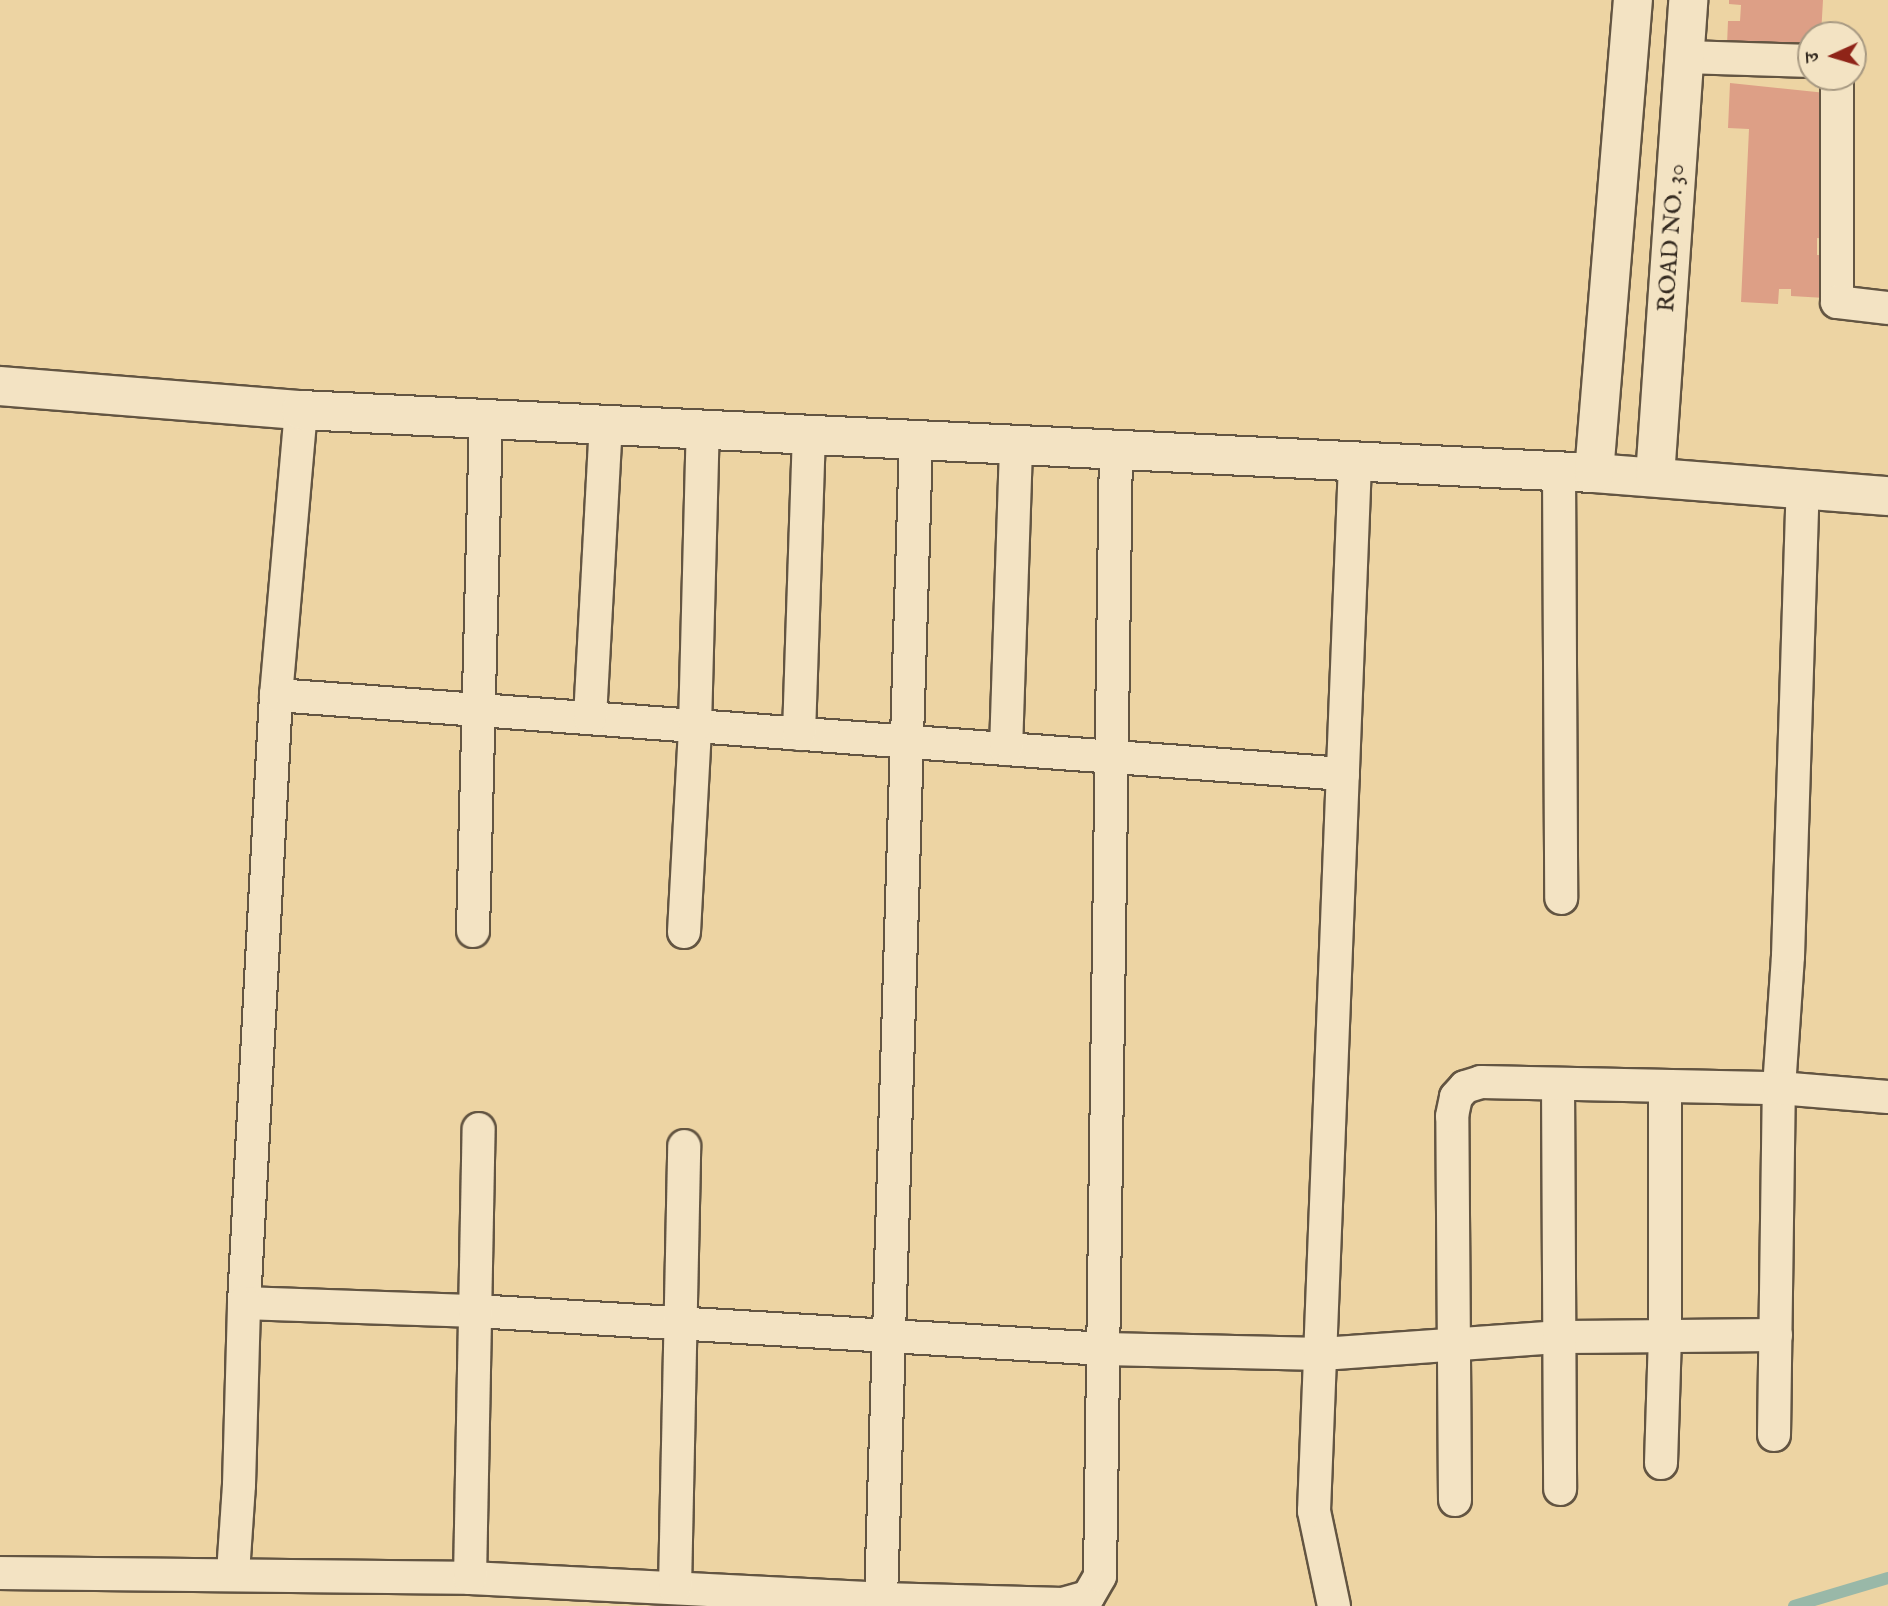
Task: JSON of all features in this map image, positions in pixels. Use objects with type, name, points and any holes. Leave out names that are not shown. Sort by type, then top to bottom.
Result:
[{"type":"street","points":[[1562,898],[1577,472],[1633,0]]},
{"type":"street","name":"ROAD NO. 30","points":[[1655,477],[1688,0]]},
{"type":"street","points":[[1685,57],[1797,61]]},
{"type":"street","points":[[1836,91],[1837,302],[1888,308]]},
{"type":"street","points":[[0,386],[301,410],[1577,472],[1888,496]]},
{"type":"street","points":[[233,1573],[239,1485],[244,1303],[276,695],[301,410]]},
{"type":"street","points":[[473,931],[486,419]]},
{"type":"street","points":[[590,718],[606,425]]},
{"type":"street","points":[[684,932],[695,726],[703,430]]},
{"type":"street","points":[[799,734],[809,435]]},
{"type":"street","points":[[881,1599],[916,440]]},
{"type":"street","points":[[1006,749],[1016,445]]},
{"type":"street","points":[[0,1573],[233,1573],[470,1578],[881,1599],[1063,1604],[1088,1597],[1100,1576],[1116,450]]},
{"type":"street","points":[[1334,1606],[1314,1511],[1355,461]]},
{"type":"street","points":[[1774,1435],[1779,1088],[1788,956],[1803,489]]},
{"type":"street","points":[[276,695],[1343,774]]},
{"type":"street","points":[[1455,1500],[1452,1116],[1456,1097],[1465,1087],[1480,1082],[1779,1088],[1888,1097]]},
{"type":"street","points":[[1558,1084],[1560,1489]]},
{"type":"street","points":[[1661,1463],[1665,1334],[1665,1086]]},
{"type":"street","points":[[470,1578],[479,1129]]},
{"type":"street","points":[[675,1588],[678,1325],[684,1146]]},
{"type":"street","points":[[244,1303],[475,1311],[1105,1349],[1322,1354],[1560,1337],[1776,1335]]},
{"type":"building","points":[[1729,0],[1823,0],[1822,21],[1797,21],[1797,49],[1727,45],[1728,21],[1740,21],[1741,5],[1729,4]]},
{"type":"building","points":[[1730,83],[1826,93],[1828,239],[1817,238],[1817,255],[1827,255],[1825,298],[1791,296],[1791,289],[1779,289],[1778,304],[1741,302],[1749,129],[1728,128]]},
{"type":"waterway","points":[[1794,1606],[1888,1578]]}]
